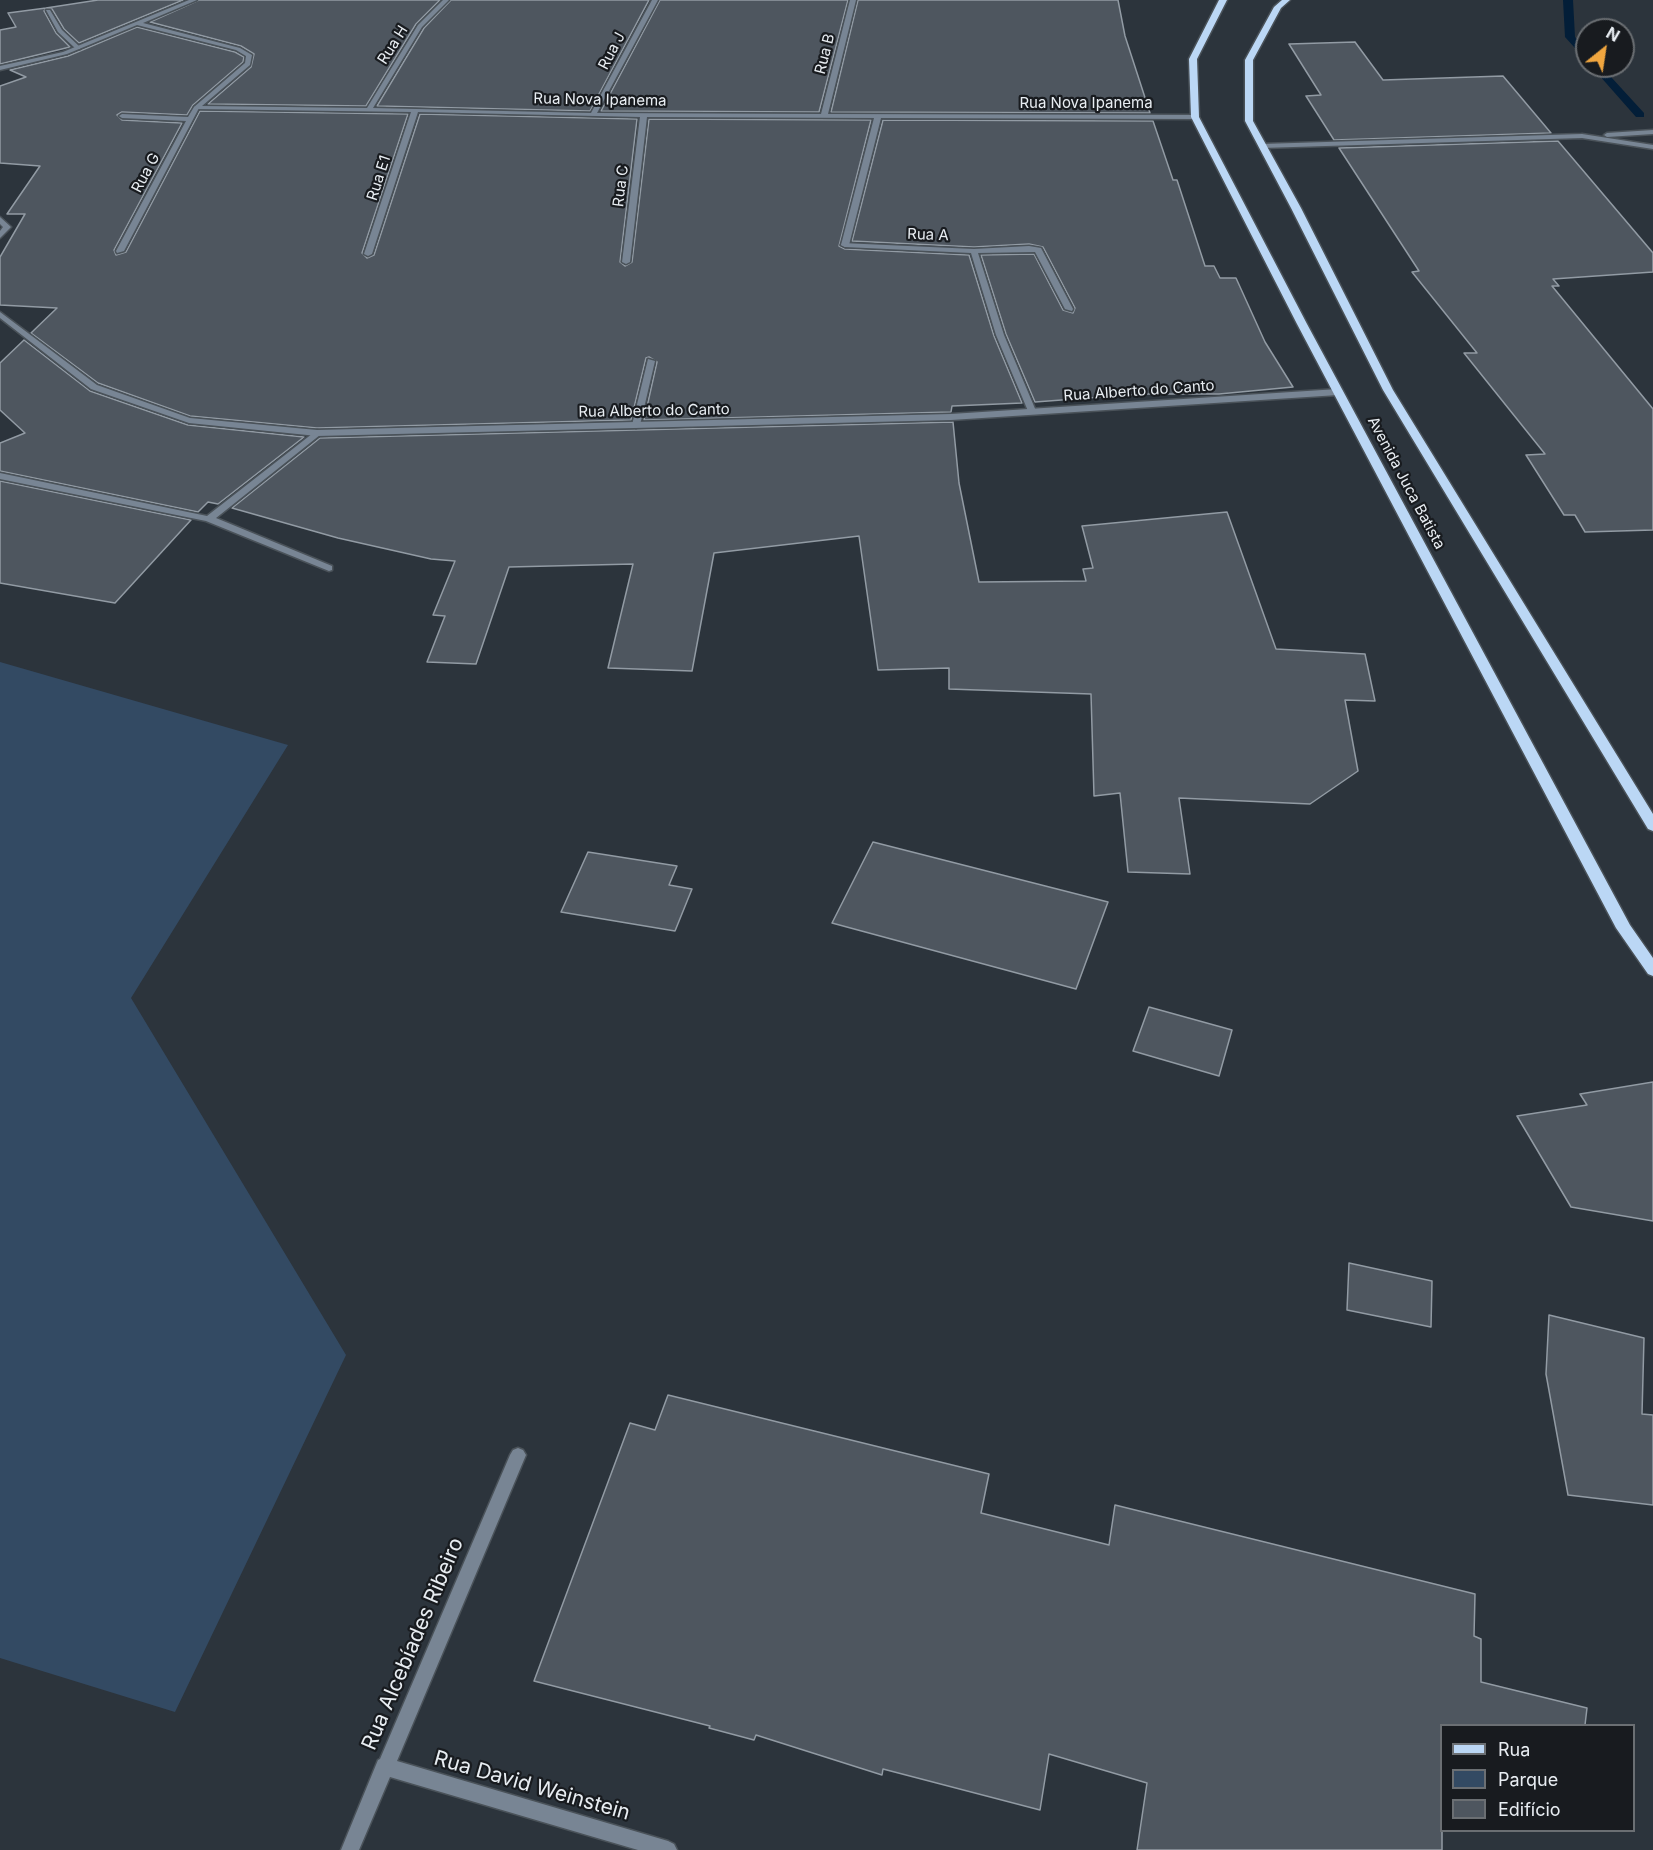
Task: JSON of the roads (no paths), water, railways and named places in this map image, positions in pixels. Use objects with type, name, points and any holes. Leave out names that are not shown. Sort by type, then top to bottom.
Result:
[{"type":"main road","name":"Avenida Juca Batista","points":[[1223,0],[1193,59],[1195,117],[1338,392],[1624,928],[1653,970]]},
{"type":"main road","name":"Avenida Juca Batista","points":[[1286,0],[1278,7],[1249,60],[1249,121],[1296,208],[1388,390],[1653,826]]},
{"type":"street","points":[[0,68],[78,48],[194,0]]},
{"type":"street","name":"Rua H","points":[[369,109],[420,26],[447,0]]},
{"type":"street","name":"Rua J","points":[[593,115],[655,0]]},
{"type":"street","name":"Rua B","points":[[824,115],[853,0]]},
{"type":"street","points":[[48,10],[60,31],[78,48]]},
{"type":"street","points":[[139,24],[238,49],[249,55],[248,64],[196,108]]},
{"type":"street","name":"Rua Nova Ipanema","points":[[196,108],[369,109],[593,115],[1195,117]]},
{"type":"street","name":"Rua G","points":[[120,251],[196,108]]},
{"type":"street","name":"Rua E1","points":[[369,255],[415,110]]},
{"type":"street","name":"Rua C","points":[[626,262],[644,114]]},
{"type":"street","points":[[122,116],[190,119]]},
{"type":"street","name":"Rua A","points":[[878,116],[845,245],[974,251],[1000,335],[1032,411]]},
{"type":"street","points":[[1262,146],[1653,132]]},
{"type":"street","points":[[1582,136],[1653,147]]},
{"type":"street","points":[[0,219],[6,227],[0,236]]},
{"type":"street","points":[[974,251],[1038,250],[1069,309]]},
{"type":"street","name":"Rua Alberto do Canto","points":[[0,314],[94,387],[189,420],[317,433],[951,417],[1338,392]]},
{"type":"street","points":[[636,425],[651,361]]},
{"type":"street","points":[[209,519],[317,433]]},
{"type":"street","points":[[0,476],[209,519],[329,568]]},
{"type":"street","name":"Rua Alcebíades Ribeiro","points":[[350,1850],[518,1455]]},
{"type":"street","name":"Rua David Weinstein","points":[[384,1766],[668,1850]]},
{"type":"waterway","points":[[1568,0],[1570,37],[1575,43]]},
{"type":"waterway","points":[[1607,78],[1640,115]]}]
